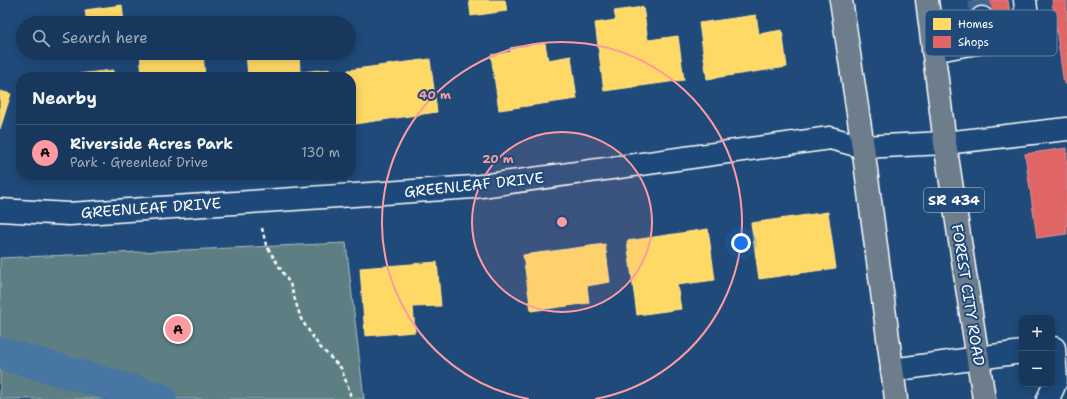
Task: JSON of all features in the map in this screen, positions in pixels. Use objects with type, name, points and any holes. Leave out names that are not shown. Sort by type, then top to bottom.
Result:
[{"type":"main road","points":[[841,0],[863,148],[896,399]]},
{"type":"main road","name":"FOREST CITY ROAD","points":[[927,0],[928,10]]},
{"type":"main road","name":"FOREST CITY ROAD","points":[[934,56],[945,143],[984,399]]},
{"type":"street","points":[[1025,0],[1026,10]]},
{"type":"street","name":"GREENLEAF DRIVE","points":[[0,210],[69,214],[474,187],[830,138],[863,148],[945,143],[1067,129]]},
{"type":"street","points":[[1048,399],[1056,381],[1058,347]]},
{"type":"street","points":[[892,370],[1019,352]]},
{"type":"path","points":[[256,202],[266,245],[290,284],[301,319],[319,346],[341,368],[350,392],[350,399]]},
{"type":"green space","points":[[346,243],[364,399],[0,399],[0,258]]},
{"type":"building: Homes","points":[[469,0],[505,0],[507,11],[471,16]]},
{"type":"building: Homes","points":[[122,5],[123,16],[86,16],[85,10]]},
{"type":"building: Homes","points":[[643,7],[648,40],[678,36],[684,80],[604,91],[595,23],[616,20],[614,11]]},
{"type":"building: Homes","points":[[756,15],[759,34],[782,30],[787,67],[707,79],[699,23]]},
{"type":"building: Homes","points":[[545,43],[548,60],[571,56],[577,99],[499,110],[491,55],[511,52],[510,48]]},
{"type":"building: Homes","points":[[430,59],[437,112],[356,124],[356,72],[348,72],[348,70]]},
{"type":"building: Homes","points":[[141,60],[204,60],[205,72],[142,72]]},
{"type":"building: Homes","points":[[247,60],[299,60],[300,72],[248,72]]},
{"type":"building: Homes","points":[[330,69],[330,72],[300,72]]},
{"type":"building: Homes","points":[[113,70],[113,72],[95,72]]},
{"type":"building: Homes","points":[[0,91],[11,94],[0,129]]},
{"type":"building: Homes","points":[[828,212],[836,268],[759,279],[751,223]]},
{"type":"building: Homes","points":[[708,229],[715,280],[677,285],[681,309],[637,315],[627,241]]},
{"type":"building: Homes","points":[[605,244],[610,282],[587,286],[589,303],[531,311],[523,255]]},
{"type":"building: Homes","points":[[437,262],[441,306],[413,307],[415,332],[365,336],[360,268]]},
{"type":"building: Shops","points":[[972,0],[1008,0],[1009,10],[974,10]]},
{"type":"building: Shops","points":[[1052,0],[1067,0],[1067,84],[1064,84],[1057,35],[1057,10],[1053,10]]},
{"type":"building: Shops","points":[[1067,148],[1067,234],[1037,238],[1025,154]]},
{"type":"waterway","points":[[0,353],[161,399]]},
{"type":"tunnel","points":[[979,0],[981,10]]},
{"type":"place","name":"Riverside Acres Park","points":[[178,329]]}]
